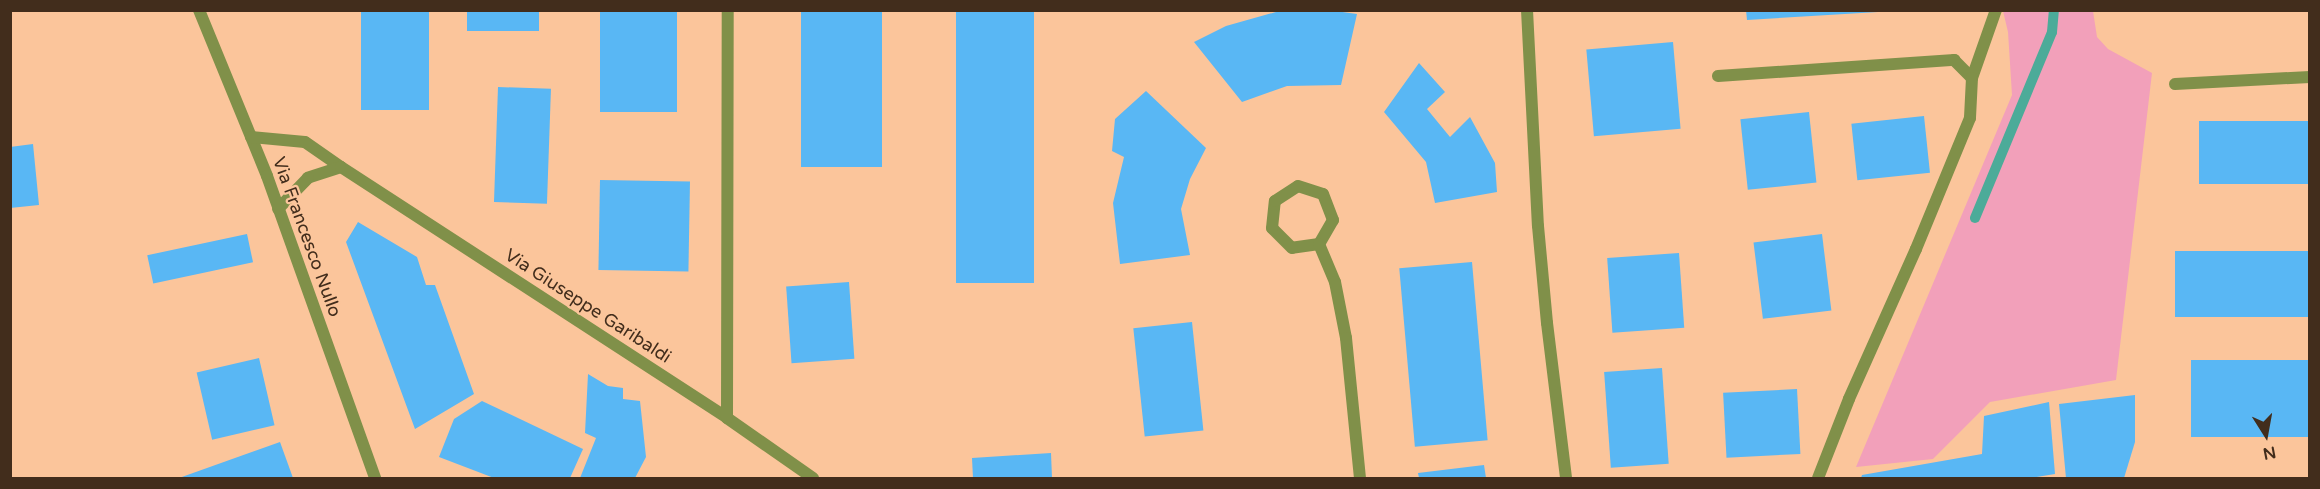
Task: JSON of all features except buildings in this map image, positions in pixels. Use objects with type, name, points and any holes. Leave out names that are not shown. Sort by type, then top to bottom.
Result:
[{"type":"street","name":"Via Francesco Nullo","points":[[199,10],[251,137],[375,478]]},
{"type":"street","points":[[727,418],[728,10]]},
{"type":"street","points":[[1527,10],[1538,226],[1566,478]]},
{"type":"street","points":[[1818,478],[1849,399],[1967,127],[1970,117],[1972,78],[1996,10]]},
{"type":"street","points":[[1718,76],[1954,60],[1972,78]]},
{"type":"street","points":[[2175,84],[2310,77]]},
{"type":"street","name":"Via Giuseppe Garibaldi","points":[[251,137],[305,142],[727,418],[813,478]]},
{"type":"street","points":[[278,209],[308,178],[341,167]]},
{"type":"street","points":[[1298,186],[1323,194],[1333,220],[1319,244],[1292,248],[1272,228],[1275,201],[1298,186]]},
{"type":"street","points":[[1319,244],[1335,282],[1346,338],[1360,478]]},
{"type":"shaded area","points":[[2003,11],[2093,11],[2097,37],[2108,49],[2152,73],[2116,380],[1990,402],[1933,459],[1856,467],[2012,95],[2008,32]]},
{"type":"waterway","points":[[1975,218],[2052,32],[2054,10]]}]
